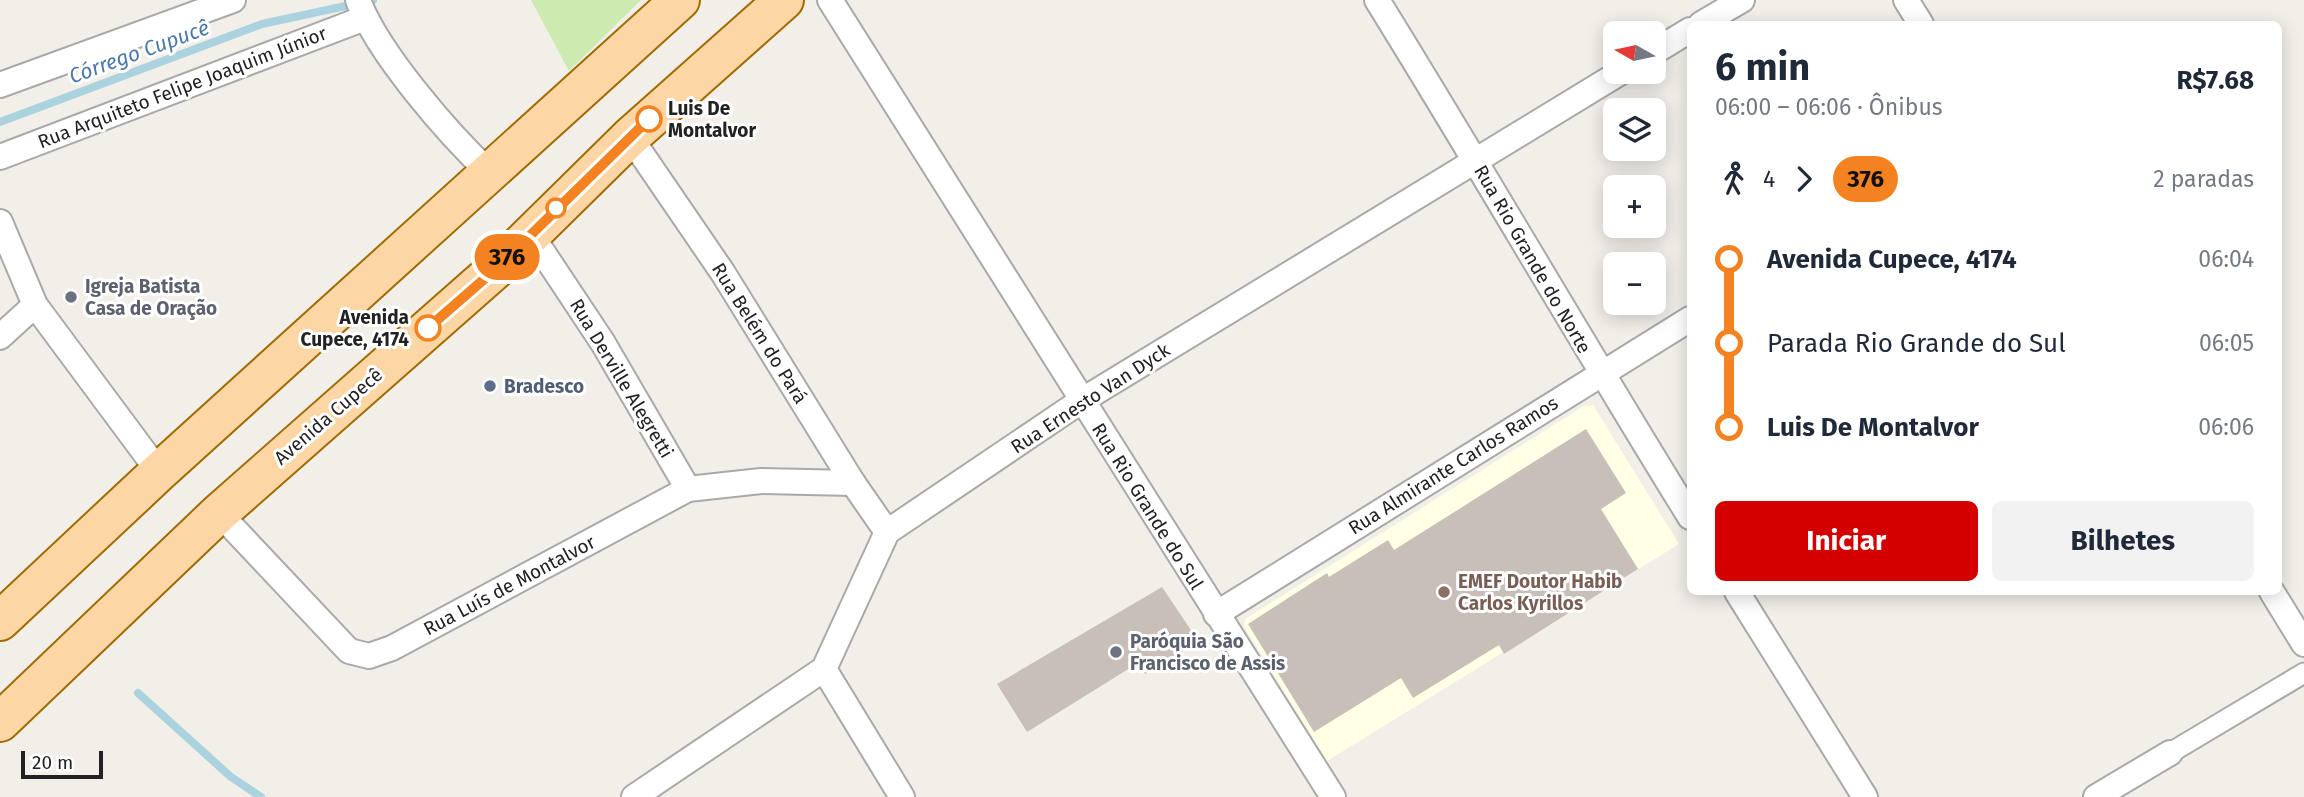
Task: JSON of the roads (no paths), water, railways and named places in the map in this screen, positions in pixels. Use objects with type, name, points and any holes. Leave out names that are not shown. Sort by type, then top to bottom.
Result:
[{"type":"main road","points":[[0,621],[159,472],[680,0]]},
{"type":"main road","name":"Avenida Cupecê","points":[[0,722],[219,513],[497,268],[630,136],[784,0]]},
{"type":"street","points":[[0,85],[233,0]]},
{"type":"street","name":"Rua Rio Grande do Sul","points":[[830,0],[1216,614],[1323,793]]},
{"type":"street","name":"Rua Rio Grande do Norte","points":[[1377,0],[1475,158],[1600,373],[1687,512]]},
{"type":"street","points":[[1706,21],[1742,0]]},
{"type":"street","points":[[1906,0],[1920,21]]},
{"type":"street","points":[[361,9],[416,91],[467,152],[490,173]]},
{"type":"street","name":"Rua Arquiteto Felipe Joaquim Júnior","points":[[0,157],[361,9]]},
{"type":"street","points":[[1666,45],[1687,32]]},
{"type":"street","name":"Rua Ernesto Van Dyck","points":[[887,532],[1081,401],[1475,158],[1603,83]]},
{"type":"street","name":"Rua Belém do Pará","points":[[630,136],[723,273],[853,483],[887,532]]},
{"type":"street","points":[[0,222],[35,305],[159,472]]},
{"type":"street","name":"Rua Derville Alegretti","points":[[530,233],[603,343],[688,489]]},
{"type":"street","points":[[0,337],[35,305]]},
{"type":"street","name":"Rua Almirante Carlos Ramos","points":[[1216,614],[1687,321]]},
{"type":"street","name":"Rua Luís de Montalvor","points":[[219,513],[349,651],[369,656],[392,648],[688,489],[761,481],[853,483]]},
{"type":"street","points":[[648,793],[824,669],[887,532]]},
{"type":"street","points":[[1739,595],[1865,797]]},
{"type":"street","points":[[2274,595],[2304,644]]},
{"type":"street","points":[[824,669],[902,797]]},
{"type":"street","points":[[2096,797],[2304,673]]},
{"type":"waterway","name":"Córrego Cupucê","points":[[0,122],[262,24],[373,0]]},
{"type":"waterway","points":[[138,693],[231,777],[261,797]]},
{"type":"place","name":"Luis De Montalvor","points":[[649,119]]},
{"type":"place","name":"Igreja Batista Casa de Oração","points":[[71,297]]},
{"type":"place","name":"Avenida Cupece, 4174","points":[[428,328]]},
{"type":"place","name":"Bradesco","points":[[490,386]]},
{"type":"place","name":"EMEF Doutor Habib Carlos Kyrillos","points":[[1444,592]]},
{"type":"place","name":"Paróquia São Francisco de Assis","points":[[1116,652]]}]
